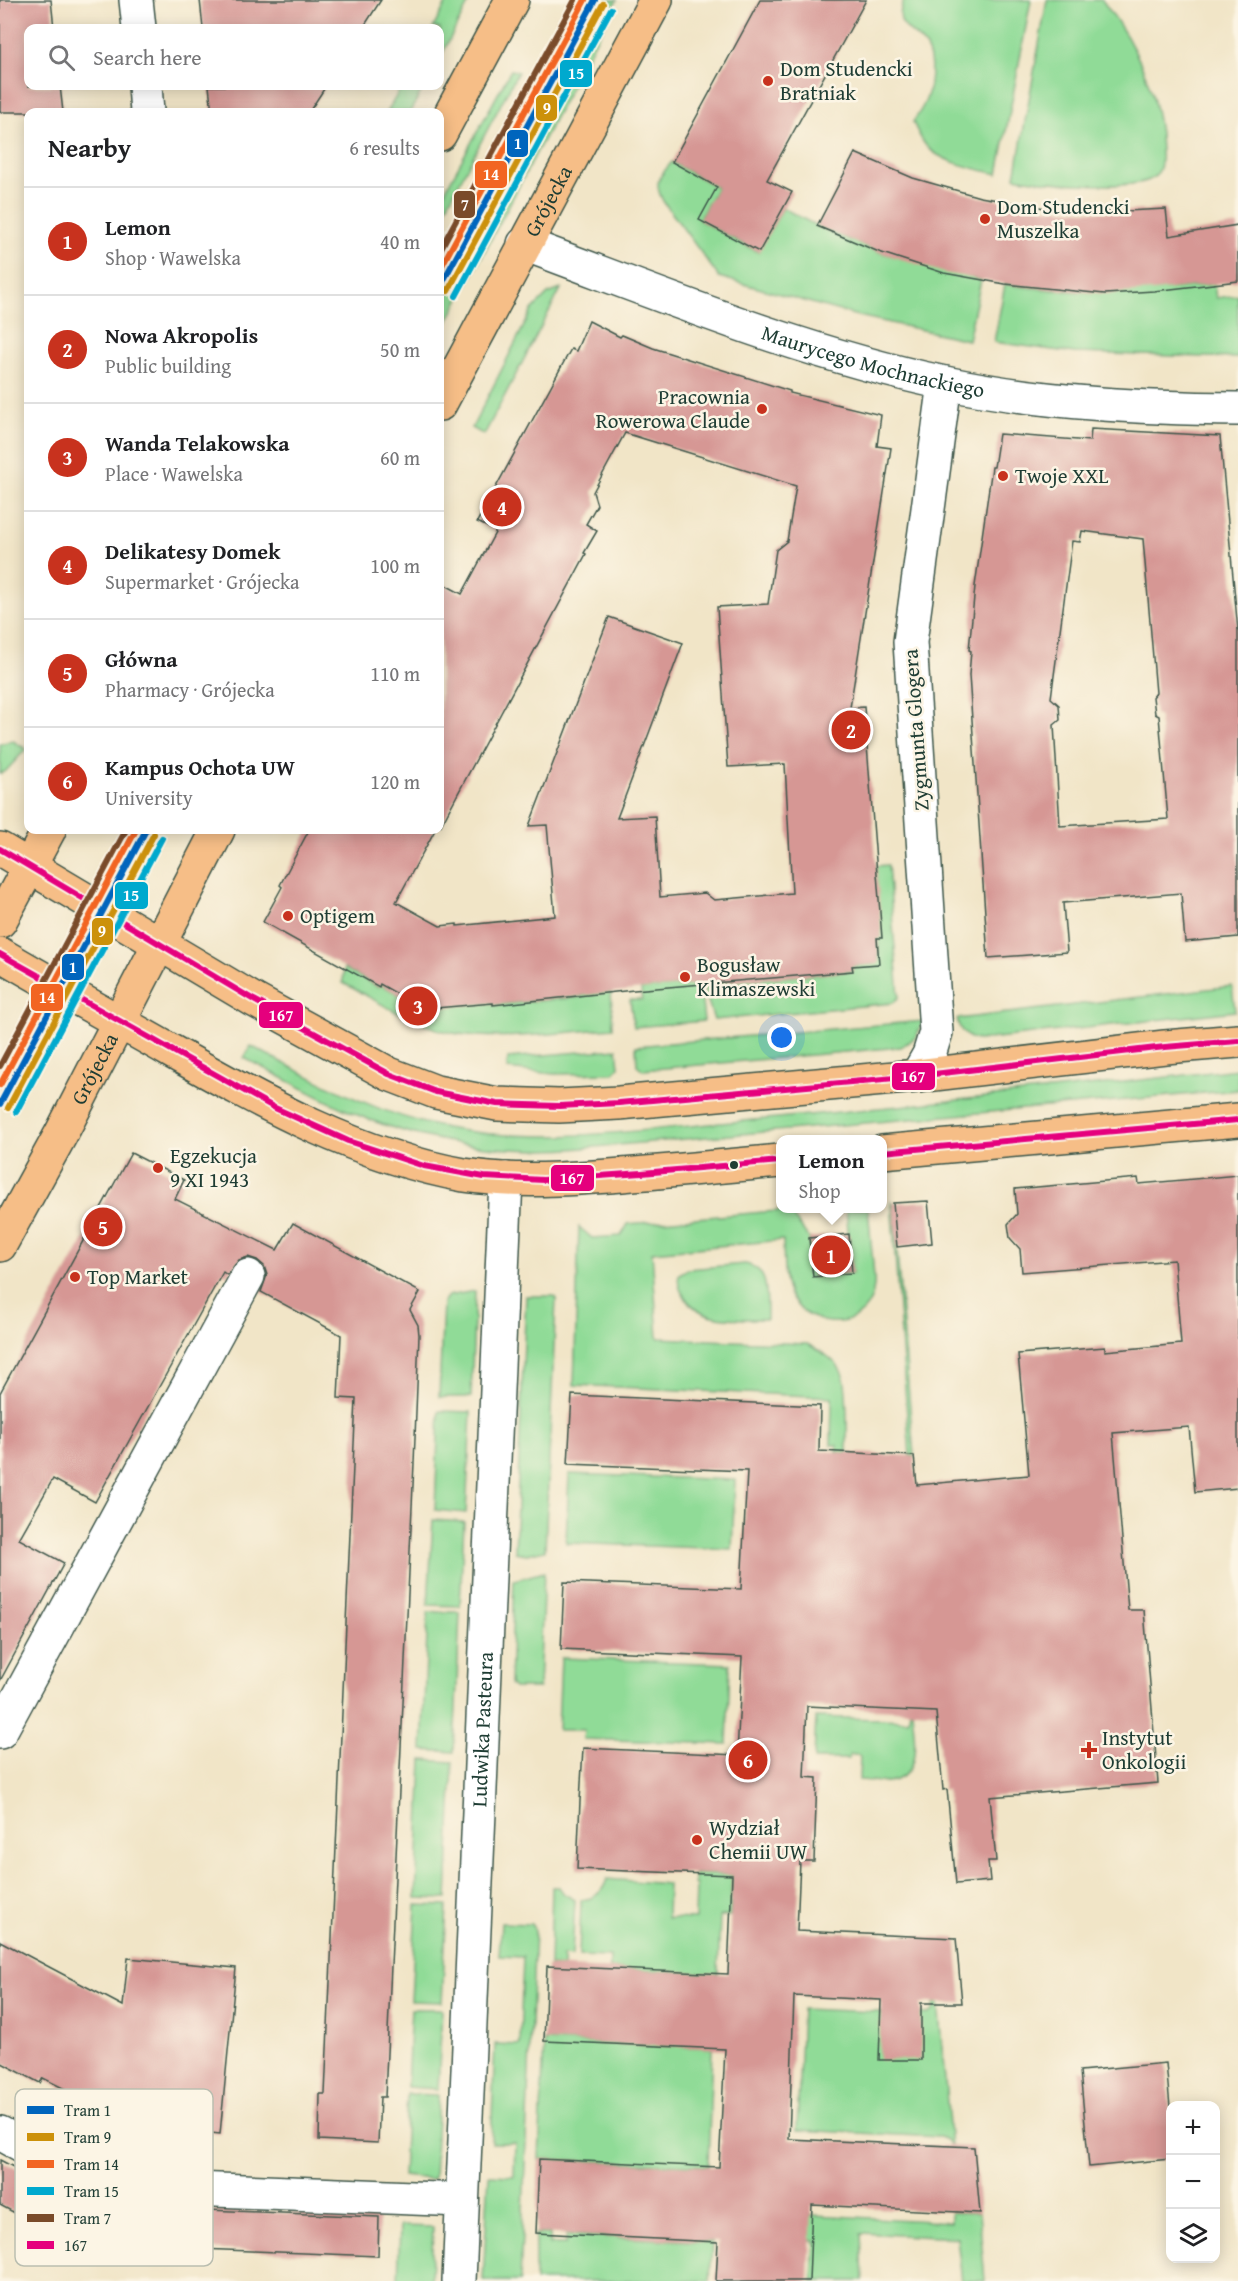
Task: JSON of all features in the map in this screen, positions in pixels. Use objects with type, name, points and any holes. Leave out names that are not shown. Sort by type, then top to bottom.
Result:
[{"type":"main road","points":[[444,127],[512,0]]},
{"type":"main road","name":"Grójecka","points":[[444,396],[656,0]]},
{"type":"main road","points":[[0,921],[47,834]]},
{"type":"main road","name":"Grójecka","points":[[0,1245],[61,1134],[216,834]]},
{"type":"main road","points":[[0,849],[254,1000],[389,1074],[436,1092],[497,1104],[559,1106],[619,1103],[917,1076],[1165,1047],[1238,1041]]},
{"type":"main road","points":[[0,954],[261,1101],[299,1120],[354,1144],[425,1166],[465,1175],[506,1179],[567,1180],[776,1161]]},
{"type":"main road","points":[[887,1152],[1238,1120]]},
{"type":"street","points":[[136,0],[139,24]]},
{"type":"street","points":[[145,90],[147,108]]},
{"type":"street","name":"Maurycego Mochnackiego","points":[[524,244],[785,338],[873,365],[945,383],[1104,404],[1171,409],[1238,409]]},
{"type":"street","name":"Zygmunta Glogera","points":[[917,1076],[929,1055],[936,1032],[910,642],[945,383]]},
{"type":"street","name":"Ludwika Pasteura","points":[[459,2281],[506,1179]]},
{"type":"street","points":[[0,1732],[248,1276]]},
{"type":"street","points":[[0,2133],[15,2141]]},
{"type":"street","points":[[213,2190],[462,2200]]},
{"type":"green space","points":[[448,0],[470,0],[444,50],[444,24],[435,24]]},
{"type":"green space","points":[[606,0],[617,0],[444,328],[444,300]]},
{"type":"green space","points":[[904,0],[1031,0],[998,174],[948,160],[930,150],[920,136],[913,122],[926,100],[931,67],[925,46],[902,22],[900,16]]},
{"type":"green space","points":[[1047,0],[1102,0],[1125,34],[1151,90],[1160,130],[1160,167],[1151,179],[1140,183],[1105,185],[1015,177]]},
{"type":"green space","points":[[511,70],[518,72],[444,211],[444,193]]},
{"type":"green space","points":[[400,90],[422,90],[412,108],[389,108]]},
{"type":"green space","points":[[672,162],[717,187],[699,220],[758,252],[783,208],[815,225],[879,252],[981,280],[968,340],[854,315],[719,277],[660,194],[659,180]]},
{"type":"green space","points":[[1005,284],[1031,288],[1110,292],[1214,284],[1216,298],[1238,295],[1238,358],[1075,353],[994,342]]},
{"type":"green space","points":[[561,289],[484,435],[472,428],[532,310],[548,294]]},
{"type":"green space","points":[[13,741],[24,748],[24,751],[6,771],[0,774],[0,744]]},
{"type":"green space","points":[[888,865],[899,997],[893,1003],[714,1020],[704,984],[852,971],[852,966],[874,964],[879,959],[876,866]]},
{"type":"green space","points":[[344,968],[378,987],[380,984],[425,1009],[427,1007],[493,1003],[493,1005],[582,997],[582,995],[611,992],[613,1028],[498,1037],[453,1033],[410,1019],[343,983]]},
{"type":"green space","points":[[700,984],[704,1021],[634,1027],[630,1000],[642,1000],[641,989]]},
{"type":"green space","points":[[1232,986],[1235,1011],[979,1040],[964,1034],[957,1019]]},
{"type":"green space","points":[[923,1021],[916,1037],[901,1047],[643,1070],[637,1065],[636,1046]]},
{"type":"green space","points":[[251,1046],[346,1094],[394,1114],[446,1128],[520,1136],[632,1131],[929,1103],[1238,1069],[1238,1090],[584,1148],[523,1150],[463,1144],[403,1131],[374,1121],[333,1104],[244,1058]]},
{"type":"green space","points":[[617,1049],[619,1067],[613,1073],[554,1074],[507,1069],[508,1058]]},
{"type":"green space","points":[[891,1201],[893,1203],[914,1456],[910,1456]]},
{"type":"green space","points":[[776,1211],[776,1213],[790,1213],[809,1238],[813,1277],[852,1273],[846,1213],[868,1213],[874,1283],[870,1301],[862,1312],[852,1319],[839,1322],[826,1322],[813,1317],[801,1310],[792,1299],[785,1278],[783,1240],[652,1252],[658,1338],[807,1344],[818,1350],[838,1366],[844,1378],[847,1404],[847,1453],[837,1452],[837,1445],[831,1445],[832,1397],[574,1385],[579,1227],[592,1238],[621,1236],[628,1224]]},
{"type":"green space","points":[[745,1264],[759,1271],[763,1278],[767,1319],[733,1319],[711,1315],[692,1305],[680,1288],[679,1274],[688,1269]]},
{"type":"green space","points":[[475,1291],[471,1397],[439,1397],[443,1302],[448,1296]]},
{"type":"green space","points":[[526,1296],[554,1296],[556,1299],[545,1550],[527,1554],[515,1552]]},
{"type":"green space","points":[[439,1411],[471,1412],[466,1513],[435,1510]]},
{"type":"green space","points":[[569,1474],[735,1480],[732,1549],[566,1543]]},
{"type":"green space","points":[[433,1520],[464,1522],[460,1606],[428,1605]]},
{"type":"green space","points":[[544,1572],[539,1688],[514,1688],[510,1684],[514,1580]]},
{"type":"green space","points":[[428,1612],[460,1612],[454,1752],[422,1750]]},
{"type":"green space","points":[[561,1658],[730,1664],[727,1744],[583,1739],[584,1730],[558,1730]]},
{"type":"green space","points":[[910,1711],[912,1711],[914,1732],[914,1754],[907,1773],[899,1779],[887,1782],[859,1780],[860,1755],[850,1755],[849,1759],[814,1759],[816,1717],[908,1720]]},
{"type":"green space","points":[[422,1760],[453,1762],[447,1899],[416,1898]]},
{"type":"green space","points":[[694,1874],[732,1875],[730,1916],[720,1916],[718,1974],[610,1969],[610,1957],[579,1956],[581,1900],[598,1894],[607,1879],[668,1884],[667,1918],[695,1919]]},
{"type":"green space","points":[[552,1887],[559,1887],[564,1894],[575,1900],[572,1956],[563,1955],[563,1967],[550,1966]]},
{"type":"green space","points":[[416,1905],[447,1906],[442,2002],[411,2001]]},
{"type":"green space","points":[[501,1923],[531,1924],[535,1930],[520,2281],[483,2281],[489,2175],[514,2176],[515,2143],[491,2143],[495,2044],[520,2045],[523,1957],[499,1956]]},
{"type":"green space","points":[[935,2002],[938,2002],[951,2147],[947,2140],[940,2137],[797,2130],[802,2009],[928,2014],[933,2011]]},
{"type":"green space","points":[[411,2009],[442,2009],[438,2089],[407,2087]]},
{"type":"green space","points":[[544,2041],[712,2048],[708,2166],[539,2159]]},
{"type":"green space","points":[[407,2094],[438,2095],[434,2177],[431,2179],[403,2176]]},
{"type":"green space","points":[[951,2212],[979,2213],[985,2281],[962,2281],[957,2238],[861,2233],[863,2281],[813,2281],[815,2240],[797,2239],[793,2214],[951,2222]]},
{"type":"green space","points":[[400,2226],[433,2227],[431,2281],[398,2281]]},
{"type":"green space","points":[[535,2234],[550,2234],[550,2244],[566,2244],[567,2235],[712,2242],[710,2281],[535,2281]]},
{"type":"building","points":[[0,0],[51,0],[54,24],[24,24],[24,90],[60,90],[63,108],[24,108],[24,112],[0,112]]},
{"type":"building","points":[[200,0],[381,0],[366,24],[203,24]]},
{"type":"building","name":"Dom Studencki Bratniak","points":[[760,0],[866,0],[767,180],[792,192],[759,252],[699,220],[717,187],[672,162]]},
{"type":"building","points":[[209,90],[323,90],[312,108],[212,108]]},
{"type":"building","name":"Dom Studencki Muszelka","points":[[855,153],[913,178],[980,197],[1045,208],[1105,212],[1166,209],[1169,236],[1238,225],[1238,281],[1105,294],[1005,284],[944,273],[879,252],[817,226]]},
{"type":"building","points":[[589,321],[620,337],[622,335],[653,348],[790,391],[790,393],[881,415],[877,446],[891,448],[850,708],[864,707],[882,938],[877,938],[879,964],[852,966],[853,971],[493,1005],[493,1003],[424,1009],[380,984],[379,987],[263,922],[307,834],[433,834],[396,902],[440,926],[555,916],[547,825],[529,826],[609,617],[683,643],[617,818],[655,816],[660,897],[705,893],[714,900],[792,893],[785,764],[728,767],[717,607],[768,604],[776,550],[787,541],[796,486],[625,433],[593,492],[597,505],[586,524],[597,531],[444,820],[444,584],[462,594],[496,531],[477,522],[571,349],[576,351]]},
{"type":"building","points":[[1091,429],[1220,436],[1238,631],[1238,937],[1185,942],[1181,893],[1063,903],[1067,952],[988,958],[969,675],[971,651],[969,650],[975,586],[992,467],[994,467],[999,434],[1090,441]],"holes":[[[1082,531],[1143,539],[1156,693],[1153,697],[1155,714],[1159,716],[1168,819],[1060,826],[1054,725],[1060,720],[1059,705],[1051,698],[1072,541],[1080,542]]]},
{"type":"building","points":[[131,1153],[184,1180],[175,1199],[277,1250],[293,1223],[420,1292],[410,1310],[418,1325],[419,1335],[385,2097],[380,2097],[378,2143],[319,2140],[320,2094],[325,2094],[356,1399],[338,1398],[341,1335],[261,1292],[267,1275],[264,1266],[257,1260],[248,1257],[239,1260],[227,1275],[223,1272],[95,1502],[53,1479],[19,1539],[64,1563],[0,1681],[0,1393]]},
{"type":"building","points":[[1238,1175],[1238,1488],[1195,1492],[1189,1427],[1113,1433],[1128,1610],[1144,1610],[1158,1783],[990,1797],[996,1861],[988,1861],[990,1881],[956,1884],[947,1789],[943,1790],[936,1712],[807,1706],[804,1777],[817,1778],[814,1861],[800,1861],[797,1931],[956,1938],[962,2003],[921,2003],[921,2060],[879,2060],[881,2000],[794,1996],[789,2139],[974,2147],[980,2213],[812,2205],[809,2281],[716,2281],[718,2242],[536,2233],[539,2159],[719,2167],[725,2049],[544,2041],[547,1966],[728,1974],[732,1875],[577,1869],[580,1801],[583,1748],[737,1755],[742,1657],[561,1649],[564,1582],[741,1589],[747,1471],[568,1464],[572,1395],[820,1406],[819,1451],[914,1456],[917,1485],[1029,1475],[1018,1354],[1105,1347],[1105,1351],[1181,1344],[1174,1260],[1022,1272],[1020,1249],[1010,1238],[1008,1224],[1017,1214],[1015,1189],[1138,1178],[1139,1184]]},
{"type":"building","points":[[928,1201],[932,1243],[897,1247],[893,1203]]},
{"type":"building","points":[[849,1234],[852,1273],[813,1277],[809,1238]]},
{"type":"building","points":[[0,1941],[123,2006],[128,1958],[236,1968],[220,2134],[213,2133],[213,2089],[65,2089],[43,2078],[40,2083],[0,2062]]},
{"type":"building","points":[[1166,2063],[1169,2101],[1166,2101],[1166,2159],[1089,2167],[1080,2071]]},
{"type":"building","points":[[0,2160],[15,2168],[15,2213],[0,2205]]},
{"type":"building","points":[[213,2210],[379,2217],[378,2256],[213,2250]]},
{"type":"tram line","name":"7","points":[[444,243],[575,0]]},
{"type":"tram line","name":"14","points":[[444,262],[585,0]]},
{"type":"tram line","name":"1","points":[[444,280],[595,0]]},
{"type":"tram line","name":"9","points":[[448,291],[603,4]]},
{"type":"tram line","name":"15","points":[[456,296],[611,9]]},
{"type":"tram line","name":"7","points":[[0,1066],[124,834]]},
{"type":"tram line","name":"14","points":[[0,1085],[134,834]]},
{"type":"tram line","name":"1","points":[[0,1104],[144,834]]},
{"type":"tram line","name":"9","points":[[8,1108],[154,834]]},
{"type":"tram line","name":"15","points":[[16,1112],[162,838]]},
{"type":"transit line","name":"167","points":[[0,849],[254,1000],[389,1074],[436,1092],[497,1104],[559,1106],[619,1103],[917,1076],[1165,1047],[1238,1041]]},
{"type":"transit line","name":"167","points":[[0,954],[275,1108],[348,1141],[424,1166],[484,1177],[543,1180],[776,1161]]},
{"type":"transit line","name":"167","points":[[887,1152],[1238,1120]]},
{"type":"place","name":"Dom Studencki Bratniak","points":[[768,81]]},
{"type":"place","name":"Dom Studencki Muszelka","points":[[985,219]]},
{"type":"place","name":"Pracownia Rowerowa Claude","points":[[762,409]]},
{"type":"place","name":"Twoje XXL","points":[[1003,476]]},
{"type":"place","name":"Delikatesy Domek","points":[[502,507]]},
{"type":"place","name":"Nowa Akropolis","points":[[851,730]]},
{"type":"place","name":"Optigem","points":[[288,916]]},
{"type":"place","name":"Bogusław Klimaszewski","points":[[685,977]]},
{"type":"place","name":"Wanda Telakowska","points":[[418,1006]]},
{"type":"place","name":"Egzekucja 9 XI 1943","points":[[158,1168]]},
{"type":"place","name":"Główna","points":[[103,1227]]},
{"type":"place","name":"Lemon","points":[[831,1255]]},
{"type":"place","name":"Top Market","points":[[75,1277]]},
{"type":"place","name":"Instytut Onkologii","points":[[1089,1750]]},
{"type":"place","name":"Kampus Ochota UW","points":[[748,1760]]},
{"type":"place","name":"Wydział Chemii UW","points":[[697,1840]]}]
